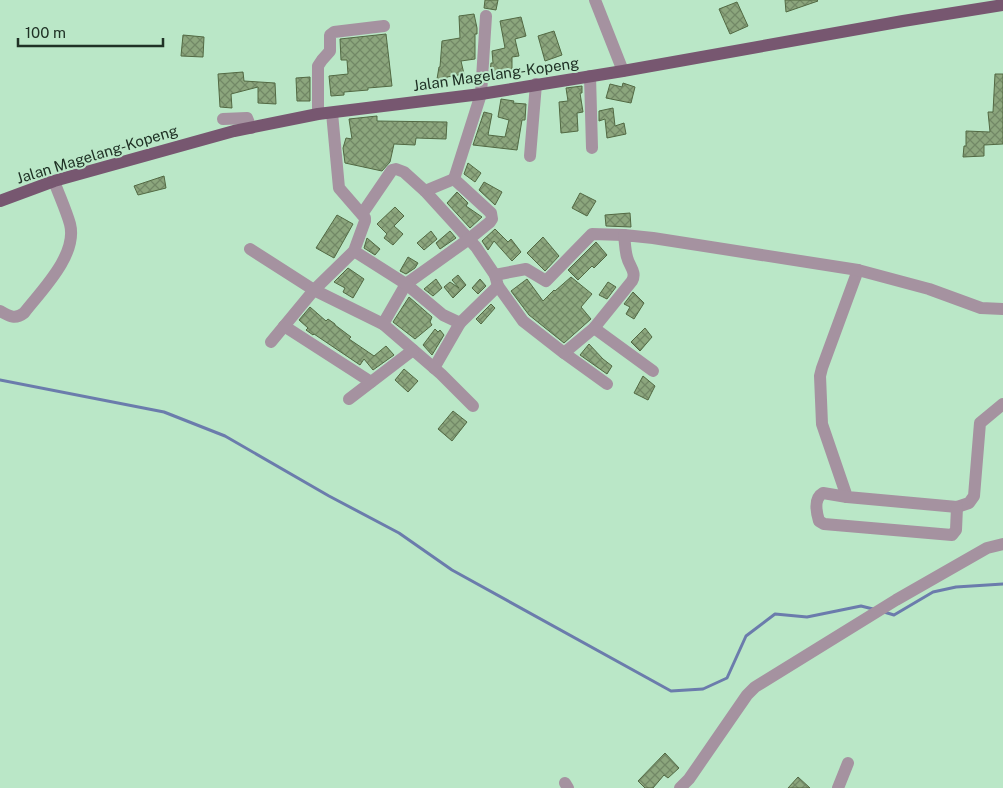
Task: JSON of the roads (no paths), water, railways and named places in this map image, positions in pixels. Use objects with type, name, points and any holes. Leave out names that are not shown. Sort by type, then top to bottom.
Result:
[{"type":"main road","name":"Jalan Magelang-Kopeng","points":[[0,201],[54,181],[234,131],[318,114],[481,94],[623,72],[903,21],[1003,5]]},
{"type":"street","points":[[595,0],[623,72]]},
{"type":"street","points":[[425,191],[454,179],[481,94],[486,16]]},
{"type":"street","points":[[318,114],[318,66],[330,51],[330,35],[334,32],[384,26]]},
{"type":"street","points":[[590,76],[592,148]]},
{"type":"street","points":[[530,156],[536,84]]},
{"type":"street","points":[[271,342],[314,290],[354,251],[366,221],[339,188],[332,113]]},
{"type":"street","points":[[223,119],[243,116],[247,118],[251,128]]},
{"type":"street","points":[[362,214],[392,170],[396,169],[404,172],[425,191],[469,240],[523,321],[608,384]]},
{"type":"street","points":[[383,324],[406,284],[469,240],[490,222],[492,216],[454,179]]},
{"type":"street","points":[[0,311],[16,318],[24,313],[63,262],[69,250],[72,237],[70,225],[54,181]]},
{"type":"street","points":[[434,368],[460,322],[496,280],[526,269],[546,281],[592,234],[624,235],[662,240],[858,270],[929,290],[981,308],[1003,309]]},
{"type":"street","points":[[564,353],[594,328],[634,277],[634,272],[626,255],[624,235]]},
{"type":"street","points":[[250,249],[314,290],[383,324],[434,368],[472,406]]},
{"type":"street","points":[[354,251],[406,284],[443,315],[460,322]]},
{"type":"street","points":[[847,498],[822,424],[820,376],[858,270]]},
{"type":"street","points":[[284,326],[371,382]]},
{"type":"street","points":[[594,328],[653,371]]},
{"type":"street","points":[[349,399],[413,350]]},
{"type":"street","points":[[957,507],[955,532],[952,535],[824,524],[819,520],[817,500],[822,492],[847,498],[957,507],[969,503],[974,496],[980,423],[1003,404]]},
{"type":"street","points":[[680,788],[689,779],[750,691],[896,600],[987,548],[1003,544]]},
{"type":"street","points":[[838,788],[848,763]]},
{"type":"waterway","points":[[0,380],[164,412],[225,436],[329,496],[399,533],[452,570],[671,691],[703,689],[727,678],[746,636],[775,614],[807,617],[861,606],[873,609]]},
{"type":"waterway","points":[[884,612],[894,615],[933,592],[956,587],[1003,584]]}]
